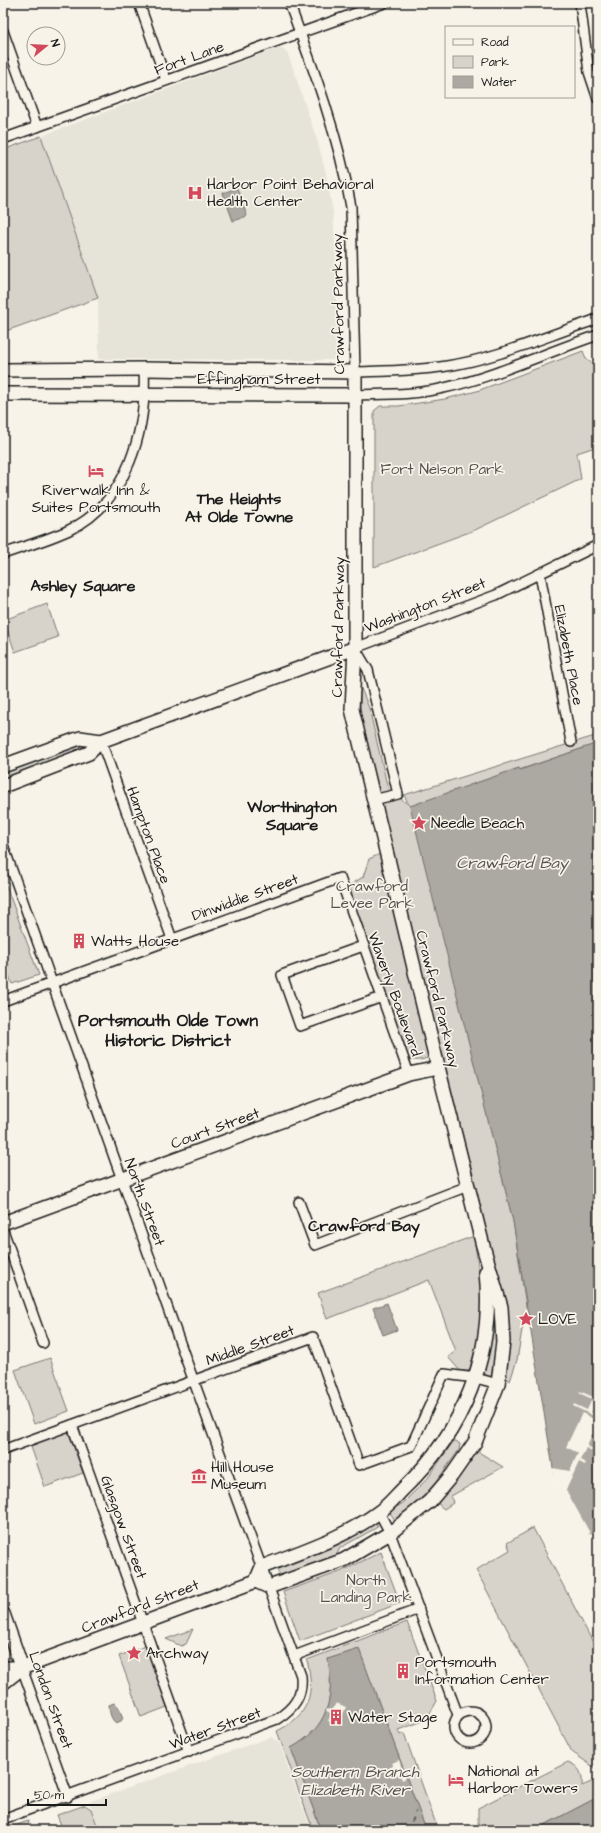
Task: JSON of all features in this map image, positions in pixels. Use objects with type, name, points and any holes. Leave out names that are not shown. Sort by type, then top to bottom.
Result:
[{"type":"main road","name":"Effingham Street","points":[[3,370],[144,369],[355,372]]},
{"type":"main road","name":"Crawford Parkway","points":[[269,1588],[344,1560],[390,1533],[430,1502],[452,1475],[475,1442],[498,1384],[503,1342],[501,1307],[438,1068],[352,709],[355,648],[355,372]]},
{"type":"main road","name":"Effingham Street","points":[[3,394],[355,395]]},
{"type":"main road","name":"Washington Street","points":[[3,786],[89,753],[101,741],[355,648]]},
{"type":"main road","name":"Washington Street","points":[[3,766],[80,738],[101,741]]},
{"type":"main road","name":"Court Street","points":[[3,1223],[409,1074],[438,1068]]},
{"type":"main road","name":"Crawford Parkway","points":[[262,1568],[335,1538],[380,1512],[408,1485],[434,1455],[452,1430],[476,1378],[487,1321],[484,1246]]},
{"type":"main road","points":[[262,1568],[256,1581],[269,1588]]},
{"type":"main road","name":"Crawford Street","points":[[3,1683],[22,1668],[142,1622],[256,1581]]},
{"type":"main road","name":"London Street","points":[[3,1614],[22,1668]]},
{"type":"main road","name":"Crawford Street","points":[[3,1668],[22,1668]]},
{"type":"street","points":[[139,3],[166,80]]},
{"type":"street","name":"Crawford Parkway","points":[[289,3],[337,140],[351,207],[355,372]]},
{"type":"street","name":"Fort Lane","points":[[3,139],[384,3]]},
{"type":"street","points":[[580,3],[589,72],[598,98]]},
{"type":"street","points":[[3,31],[37,127]]},
{"type":"street","name":"Effingham Street","points":[[355,372],[415,370],[448,366],[531,342],[598,319]]},
{"type":"street","name":"Effingham Street","points":[[355,395],[417,393],[444,388],[468,382],[598,335]]},
{"type":"street","points":[[3,554],[68,531],[100,508],[118,486],[129,467],[136,449],[145,394],[144,369]]},
{"type":"street","name":"Washington Street","points":[[355,648],[496,595],[598,545]]},
{"type":"street","name":"Elizabeth Place","points":[[540,574],[571,742]]},
{"type":"street","points":[[355,648],[368,670],[398,794],[373,800]]},
{"type":"street","name":"Hampton Place","points":[[101,741],[172,939]]},
{"type":"street","name":"North Street","points":[[3,845],[262,1568]]},
{"type":"street","name":"Dinwiddie Street","points":[[3,1001],[340,878]]},
{"type":"street","name":"Waverly Boulevard","points":[[340,878],[409,1074]]},
{"type":"street","points":[[363,946],[282,975],[300,1026],[382,997]]},
{"type":"street","points":[[299,1202],[315,1245],[468,1186]]},
{"type":"street","points":[[3,1230],[43,1342]]},
{"type":"street","name":"Middle Street","points":[[3,1450],[313,1337],[359,1465],[411,1446],[444,1374],[476,1378],[498,1384]]},
{"type":"street","name":"Glasgow Street","points":[[72,1425],[189,1752]]},
{"type":"street","points":[[380,1512],[390,1533],[458,1716]]},
{"type":"street","name":"Water Street","points":[[3,1819],[68,1797],[278,1720],[286,1713],[300,1696],[302,1686],[301,1676],[262,1568]]},
{"type":"street","points":[[294,1656],[419,1610]]},
{"type":"street","name":"London Street","points":[[22,1668],[68,1797]]},
{"type":"shaded area","name":"Harbor Point Behavioral Health Center","points":[[280,47],[288,54],[318,143],[326,174],[333,212],[336,260],[337,356],[333,360],[99,359],[98,298],[41,136]]},
{"type":"shaded area","points":[[271,1737],[279,1742],[311,1830],[99,1830],[89,1802]]},
{"type":"green space","points":[[41,136],[98,298],[3,332],[3,150]]},
{"type":"green space","name":"Fort Nelson Park","points":[[583,351],[586,359],[598,368],[598,446],[577,453],[581,479],[475,530],[374,567],[374,411],[380,406],[399,406],[445,399],[477,391]]},
{"type":"green space","points":[[47,604],[58,637],[15,652],[4,620]]},
{"type":"green space","name":"Crawford Levee Park","points":[[360,686],[369,708],[388,789],[409,805],[404,795],[598,735],[598,743],[519,770],[519,768],[411,806],[513,1221],[526,1306],[517,1360],[510,1381],[505,1377],[505,1305],[442,1052],[428,1054],[427,1058],[421,1060],[412,1060],[403,1057],[347,887],[363,877],[369,859],[380,854],[360,705]]},
{"type":"green space","points":[[81,742],[87,745],[87,748],[3,782],[3,771]]},
{"type":"green space","points":[[4,880],[39,975],[12,984],[3,959]]},
{"type":"green space","points":[[474,1236],[482,1295],[479,1336],[469,1371],[460,1371],[448,1357],[456,1351],[429,1280],[327,1319],[318,1293]]},
{"type":"green space","points":[[491,1294],[498,1311],[494,1375],[488,1377],[484,1372],[491,1335]]},
{"type":"green space","points":[[50,1358],[69,1411],[34,1424],[15,1370]]},
{"type":"green space","points":[[68,1431],[83,1473],[45,1487],[30,1444]]},
{"type":"green space","points":[[456,1441],[460,1444],[459,1450],[436,1482],[403,1519],[395,1520],[390,1513],[393,1509],[403,1503],[428,1478],[453,1442]]},
{"type":"green space","points":[[477,1451],[503,1467],[451,1496],[453,1503],[444,1509],[439,1505],[438,1501]]},
{"type":"green space","points":[[373,1522],[378,1525],[376,1528],[340,1548],[336,1556],[284,1575],[279,1574],[277,1570],[281,1565]]},
{"type":"green space","points":[[533,1528],[598,1652],[598,1770],[572,1752],[476,1570],[510,1550],[507,1543]]},
{"type":"green space","name":"North Landing Park","points":[[381,1552],[400,1603],[300,1641],[283,1592],[340,1572]]},
{"type":"green space","points":[[407,1622],[437,1701],[426,1720],[398,1730],[400,1735],[404,1733],[438,1830],[426,1830],[359,1649],[328,1659],[330,1687],[326,1711],[321,1721],[313,1731],[304,1740],[291,1748],[321,1830],[313,1830],[277,1731],[297,1718],[307,1702],[310,1693],[310,1683],[307,1660]]},
{"type":"green space","points":[[193,1629],[186,1644],[181,1646],[166,1639]]},
{"type":"green space","points":[[146,1646],[167,1707],[141,1717],[119,1656]]},
{"type":"green space","points":[[568,1762],[580,1771],[582,1786],[598,1779],[598,1797],[535,1830],[482,1829],[478,1823],[478,1808]]},
{"type":"green space","points":[[85,1805],[91,1809],[99,1830],[63,1830],[57,1815]]},
{"type":"green space","points":[[28,1821],[31,1830],[3,1830]]},
{"type":"water","points":[[237,188],[247,216],[233,221],[223,193]]},
{"type":"water","name":"Crawford Bay","points":[[598,743],[598,1539],[593,1531],[588,1534],[554,1474],[513,1221],[410,806],[519,768],[520,770]]},
{"type":"water","points":[[387,1303],[397,1330],[383,1335],[373,1308]]},
{"type":"water","points":[[598,1539],[598,1552],[595,1545]]},
{"type":"water","name":"Southern Branch Elizabeth River","points":[[359,1649],[426,1830],[321,1830],[291,1748],[304,1740],[313,1731],[321,1721],[326,1711],[330,1687],[328,1659]]},
{"type":"water","points":[[114,1703],[118,1706],[123,1718],[121,1721],[116,1723],[112,1718],[109,1707],[109,1705]]},
{"type":"water","points":[[598,1797],[598,1830],[535,1830]]},
{"type":"pier","points":[[598,1387],[598,1398],[591,1412],[598,1416],[598,1418],[573,1406],[574,1404],[587,1410],[592,1399],[579,1393],[580,1391],[593,1397]]},
{"type":"pier","points":[[582,1413],[598,1421],[593,1432],[598,1434],[598,1437],[592,1434],[587,1446],[593,1449],[592,1451],[586,1448],[580,1460],[586,1463],[585,1465],[579,1462],[566,1490],[590,1533],[587,1535],[554,1477],[552,1468],[570,1471],[578,1453],[566,1447]]},
{"type":"pier","name":"Water Stage","points":[[336,1703],[346,1707],[338,1725],[328,1721],[332,1713],[326,1711],[327,1709],[332,1711]]},
{"type":"pier","points":[[399,1760],[406,1778],[402,1780],[400,1774],[392,1777],[389,1768],[393,1766],[392,1763]]},
{"type":"ferry route","points":[[408,1830],[416,1811]]},
{"type":"ferry route","points":[[410,1830],[414,1818]]},
{"type":"ferry route","points":[[412,1830],[413,1822]]},
{"type":"place","name":"Harbor Point Behavioral Health Center","points":[[195,193]]},
{"type":"place","name":"Riverwalk Inn & Suites Portsmouth","points":[[96,471]]},
{"type":"place","name":"Needle Beach","points":[[419,823]]},
{"type":"place","name":"Watts House","points":[[79,941]]},
{"type":"place","name":"LOVE","points":[[526,1319]]},
{"type":"place","name":"Hill House Museum","points":[[199,1476]]},
{"type":"place","name":"Archway","points":[[134,1653]]},
{"type":"place","name":"Portsmouth Information Center","points":[[403,1671]]},
{"type":"place","name":"Water Stage","points":[[336,1717]]},
{"type":"place","name":"National at Harbor Towers","points":[[456,1780]]},
{"type":"district","name":"The Heights At Olde Towne","points":[[239,507]]},
{"type":"district","name":"Ashley Square","points":[[83,585]]},
{"type":"district","name":"Worthington Square","points":[[292,815]]},
{"type":"district","name":"Portsmouth Olde Town Historic District","points":[[168,1030]]},
{"type":"district","name":"Crawford Bay","points":[[364,1225]]}]
